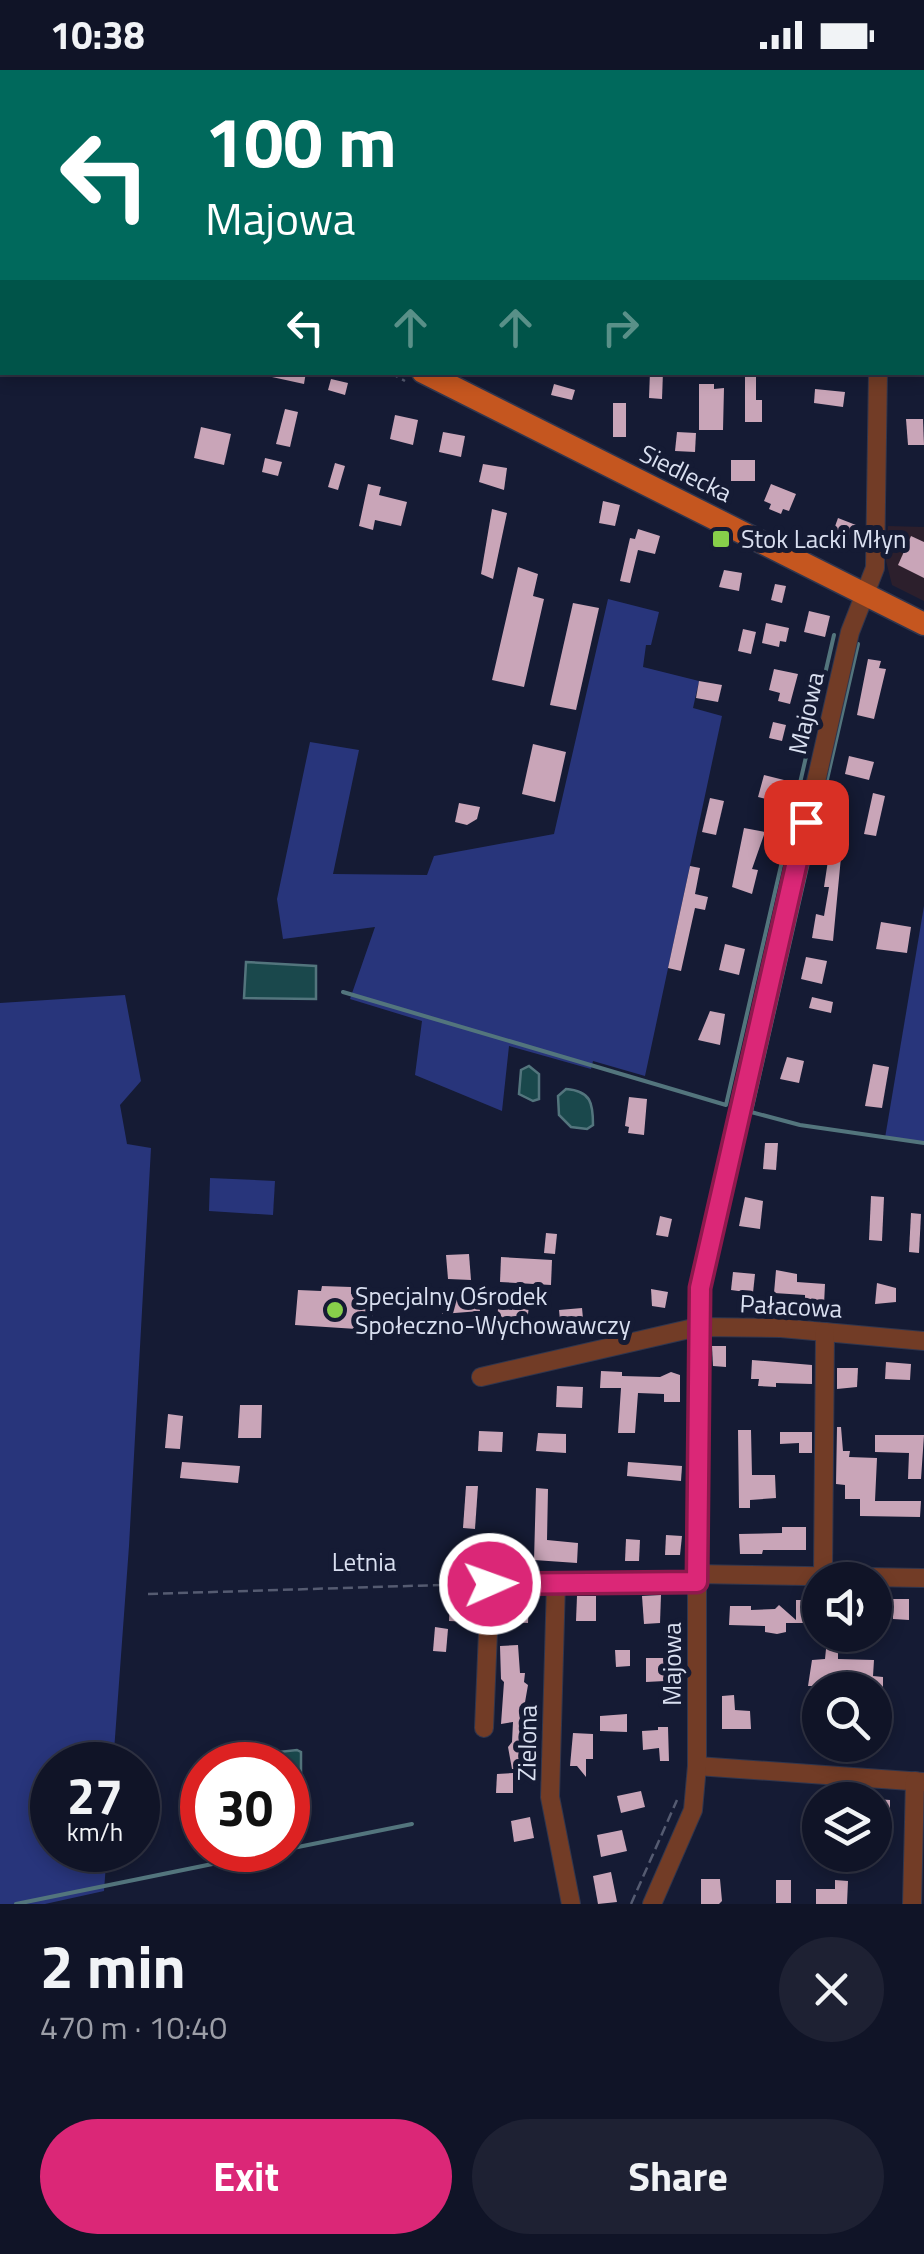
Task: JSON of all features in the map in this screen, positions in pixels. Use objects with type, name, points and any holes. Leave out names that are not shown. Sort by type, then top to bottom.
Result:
[{"type":"main road","name":"Siedlecka","points":[[429,375],[924,624]]},
{"type":"street","name":"Majowa","points":[[652,1904],[693,1810],[697,1766],[700,1288],[850,632],[875,568],[878,375]]},
{"type":"street","name":"Pałacowa","points":[[481,1377],[698,1327],[924,1340]]},
{"type":"street","points":[[823,1562],[825,1332]]},
{"type":"street","points":[[484,1728],[490,1584],[802,1576]]},
{"type":"street","points":[[892,1577],[924,1578]]},
{"type":"street","name":"Zielona","points":[[556,1582],[550,1797],[571,1904]]},
{"type":"street","points":[[697,1766],[920,1782],[912,1904]]},
{"type":"path","name":"Letnia","points":[[148,1594],[490,1584]]},
{"type":"shaded area","points":[[888,526],[924,527],[924,601],[892,585],[886,561]]},
{"type":"shaded area","points":[[608,599],[659,612],[651,645],[646,645],[643,667],[699,681],[693,708],[722,716],[645,1076],[593,1061],[591,1069],[509,1046],[502,1111],[415,1075],[422,1021],[350,999],[375,927],[283,939],[277,899],[310,742],[359,750],[333,874],[427,875],[434,856],[554,834]]},
{"type":"shaded area","points":[[924,906],[924,1144],[885,1138]]},
{"type":"shaded area","points":[[246,962],[316,966],[316,999],[244,998]]},
{"type":"shaded area","points":[[125,995],[141,1081],[120,1105],[127,1144],[151,1148],[115,1742],[30,1742],[30,1872],[105,1872],[104,1891],[45,1904],[0,1904],[0,1003]]},
{"type":"shaded area","points":[[529,1066],[539,1074],[539,1099],[533,1101],[519,1094],[521,1070]]},
{"type":"shaded area","points":[[566,1089],[581,1092],[589,1100],[593,1125],[587,1129],[571,1127],[559,1115],[558,1096]]},
{"type":"shaded area","points":[[210,1178],[275,1181],[273,1215],[209,1211]]},
{"type":"building","points":[[272,375],[306,375],[304,384]]},
{"type":"building","points":[[650,375],[663,375],[662,399],[649,398]]},
{"type":"building","points":[[745,375],[756,375],[756,400],[762,400],[762,422],[745,422]]},
{"type":"building","points":[[331,379],[348,383],[345,395],[328,390]]},
{"type":"building","points":[[554,384],[575,390],[572,400],[551,395]]},
{"type":"building","points":[[699,384],[724,388],[723,430],[699,430]]},
{"type":"building","points":[[815,389],[845,392],[843,407],[814,403]]},
{"type":"building","points":[[613,403],[626,403],[626,437],[613,437]]},
{"type":"building","points":[[285,409],[298,412],[290,447],[276,444]]},
{"type":"building","points":[[395,415],[418,420],[413,445],[390,439]]},
{"type":"building","points":[[906,419],[923,419],[924,445],[908,445]]},
{"type":"building","points":[[201,427],[231,434],[224,465],[194,458]]},
{"type":"building","points":[[443,432],[465,436],[461,457],[439,452]]},
{"type":"building","points":[[677,432],[696,433],[695,452],[675,451]]},
{"type":"building","points":[[265,458],[282,462],[278,476],[262,472]]},
{"type":"building","points":[[731,460],[755,460],[755,481],[731,481]]},
{"type":"building","points":[[335,463],[345,466],[338,490],[328,487]]},
{"type":"building","points":[[483,464],[507,468],[504,490],[479,482]]},
{"type":"building","points":[[368,484],[381,487],[379,495],[407,502],[401,526],[375,520],[373,530],[359,526]]},
{"type":"building","points":[[771,484],[796,494],[789,511],[783,509],[781,514],[769,509],[771,504],[764,501]]},
{"type":"building","points":[[603,501],[620,505],[615,526],[599,523]]},
{"type":"building","points":[[492,509],[507,513],[493,579],[481,574]]},
{"type":"building","points":[[838,518],[861,527],[856,541],[833,532]]},
{"type":"building","points":[[638,529],[660,536],[655,554],[638,550],[630,583],[620,581],[630,538],[635,539]]},
{"type":"building","points":[[911,536],[924,542],[924,578],[898,565]]},
{"type":"building","points":[[518,567],[538,574],[533,596],[544,599],[524,687],[492,680]]},
{"type":"building","points":[[724,570],[742,573],[739,591],[719,587]]},
{"type":"building","points":[[775,584],[786,586],[782,603],[771,600]]},
{"type":"building","points":[[573,603],[599,608],[576,710],[550,705]]},
{"type":"building","points":[[809,611],[830,616],[825,637],[804,632]]},
{"type":"building","points":[[766,623],[789,628],[786,642],[780,641],[779,647],[762,643]]},
{"type":"building","points":[[743,629],[756,632],[751,654],[738,651]]},
{"type":"building","points":[[868,659],[881,661],[879,668],[886,669],[874,719],[857,715]]},
{"type":"building","points":[[774,669],[798,674],[790,704],[778,701],[780,693],[769,690]]},
{"type":"building","points":[[699,681],[722,685],[718,702],[696,698]]},
{"type":"building","points":[[773,722],[786,725],[782,741],[769,738]]},
{"type":"building","points":[[533,744],[566,752],[555,802],[522,794]]},
{"type":"building","points":[[849,756],[874,762],[869,780],[845,774]]},
{"type":"building","points":[[764,775],[784,780],[779,802],[758,797]]},
{"type":"building","points":[[873,793],[885,796],[876,836],[864,834]]},
{"type":"building","points":[[710,798],[724,801],[716,835],[702,832]]},
{"type":"building","points":[[459,803],[480,807],[477,819],[467,825],[455,822]]},
{"type":"building","points":[[744,828],[765,832],[752,869],[758,870],[752,894],[732,887]]},
{"type":"building","points":[[832,834],[843,836],[833,941],[812,938],[816,914],[824,916]]},
{"type":"building","points":[[690,866],[700,868],[695,894],[708,897],[705,910],[695,908],[681,971],[668,968]]},
{"type":"building","points":[[881,922],[911,927],[907,953],[876,949]]},
{"type":"building","points":[[725,944],[745,949],[739,975],[719,970]]},
{"type":"building","points":[[806,957],[827,961],[822,984],[801,979]]},
{"type":"building","points":[[812,997],[833,1002],[831,1013],[809,1008]]},
{"type":"building","points":[[710,1011],[725,1014],[720,1045],[698,1040]]},
{"type":"building","points":[[787,1057],[804,1061],[799,1083],[780,1079]]},
{"type":"building","points":[[873,1064],[889,1067],[882,1108],[865,1106]]},
{"type":"building","points":[[629,1097],[647,1099],[644,1135],[628,1133],[629,1127],[625,1126]]},
{"type":"building","points":[[765,1143],[778,1143],[776,1170],[763,1169]]},
{"type":"building","points":[[871,1196],[884,1197],[882,1241],[869,1240]]},
{"type":"building","points":[[745,1197],[763,1201],[760,1229],[739,1226]]},
{"type":"building","points":[[911,1213],[921,1214],[919,1253],[909,1252]]},
{"type":"building","points":[[660,1216],[672,1219],[668,1237],[656,1235]]},
{"type":"building","points":[[546,1233],[557,1234],[555,1254],[544,1253]]},
{"type":"building","points":[[469,1254],[471,1280],[448,1279],[446,1255]]},
{"type":"building","points":[[501,1257],[552,1260],[551,1285],[500,1282]]},
{"type":"building","points":[[776,1270],[797,1274],[797,1282],[825,1284],[824,1305],[805,1304],[805,1295],[774,1293]]},
{"type":"building","points":[[733,1272],[755,1274],[753,1293],[731,1290]]},
{"type":"building","points":[[877,1283],[896,1288],[896,1302],[875,1304]]},
{"type":"building","name":"Specjalny Ośrodek Społeczno-Wychowawczy","points":[[322,1286],[351,1287],[351,1294],[374,1295],[372,1330],[295,1325],[298,1290],[321,1291]]},
{"type":"building","points":[[651,1289],[668,1292],[665,1308],[652,1306]]},
{"type":"building","points":[[442,1301],[479,1301],[480,1311],[442,1314]]},
{"type":"building","points":[[512,1304],[529,1305],[526,1333],[496,1331],[498,1309],[512,1310]]},
{"type":"building","points":[[582,1308],[584,1329],[561,1331],[559,1310]]},
{"type":"building","points":[[712,1346],[726,1346],[726,1367],[713,1366]]},
{"type":"building","points":[[752,1360],[812,1365],[812,1384],[758,1386],[759,1379],[751,1379]]},
{"type":"building","points":[[886,1362],[911,1364],[910,1380],[885,1379]]},
{"type":"building","points":[[837,1368],[858,1368],[857,1387],[837,1389]]},
{"type":"building","points":[[601,1371],[622,1372],[622,1376],[660,1377],[671,1372],[680,1375],[680,1402],[664,1402],[664,1394],[638,1393],[635,1433],[618,1433],[621,1388],[600,1388]]},
{"type":"building","points":[[557,1386],[583,1387],[582,1408],[556,1407]]},
{"type":"building","points":[[240,1405],[262,1405],[261,1438],[238,1438]]},
{"type":"building","points":[[168,1414],[183,1416],[180,1449],[165,1448]]},
{"type":"building","points":[[837,1427],[841,1427],[843,1451],[850,1451],[849,1457],[877,1458],[875,1501],[921,1501],[920,1517],[860,1516],[860,1499],[845,1499],[845,1485],[836,1484]]},
{"type":"building","points":[[738,1430],[751,1430],[752,1475],[775,1475],[776,1498],[750,1500],[750,1508],[739,1508]]},
{"type":"building","points":[[479,1431],[503,1432],[502,1452],[478,1451]]},
{"type":"building","points":[[780,1432],[812,1432],[812,1453],[799,1453],[799,1443],[780,1444]]},
{"type":"building","points":[[538,1433],[566,1434],[566,1453],[536,1451]]},
{"type":"building","points":[[875,1435],[924,1435],[921,1479],[908,1479],[909,1453],[875,1452]]},
{"type":"building","points":[[182,1462],[240,1466],[238,1483],[180,1478]]},
{"type":"building","points":[[628,1462],[682,1466],[681,1481],[627,1476]]},
{"type":"building","points":[[466,1486],[478,1486],[475,1529],[463,1528]]},
{"type":"building","points":[[536,1488],[548,1489],[547,1540],[578,1543],[577,1563],[534,1560]]},
{"type":"building","points":[[782,1527],[806,1527],[806,1550],[740,1554],[739,1534],[782,1533]]},
{"type":"building","points":[[666,1535],[682,1536],[680,1555],[665,1555]]},
{"type":"building","points":[[471,1537],[489,1542],[488,1561],[469,1559]]},
{"type":"building","points":[[626,1539],[640,1540],[639,1561],[625,1561]]},
{"type":"building","points":[[661,1595],[660,1623],[644,1624],[642,1596]]},
{"type":"building","points":[[577,1596],[596,1596],[596,1621],[576,1621]]},
{"type":"building","points":[[507,1599],[529,1600],[528,1623],[506,1622]]},
{"type":"building","points":[[893,1599],[909,1599],[909,1620],[893,1619]]},
{"type":"building","points":[[796,1600],[802,1600],[802,1623],[786,1623],[786,1632],[777,1634],[765,1632],[765,1626],[729,1625],[730,1606],[751,1606],[751,1610],[775,1609],[779,1605],[796,1620]]},
{"type":"building","points":[[450,1601],[471,1602],[471,1622],[449,1621]]},
{"type":"building","points":[[435,1627],[448,1629],[446,1652],[433,1651]]},
{"type":"building","points":[[518,1645],[520,1673],[525,1673],[524,1682],[528,1685],[524,1708],[528,1708],[526,1737],[531,1737],[534,1744],[529,1769],[512,1769],[508,1747],[513,1722],[501,1724],[504,1682],[500,1646]]},
{"type":"building","points":[[615,1650],[630,1650],[630,1666],[616,1667]]},
{"type":"building","points":[[826,1652],[838,1652],[838,1659],[874,1660],[873,1672],[810,1672],[812,1660],[825,1659]]},
{"type":"building","points":[[646,1658],[665,1658],[665,1681],[646,1682]]},
{"type":"building","points":[[734,1695],[735,1710],[750,1711],[751,1729],[722,1729],[722,1696]]},
{"type":"building","points":[[627,1714],[627,1732],[600,1731],[600,1716]]},
{"type":"building","points":[[668,1727],[669,1761],[660,1761],[659,1748],[643,1750],[642,1731]]},
{"type":"building","points":[[573,1733],[593,1734],[593,1759],[586,1759],[586,1777],[577,1766],[570,1766]]},
{"type":"building","points":[[513,1773],[513,1793],[496,1793],[497,1774]]},
{"type":"building","points":[[641,1791],[645,1807],[621,1813],[617,1796]]},
{"type":"building","points":[[530,1817],[534,1838],[514,1842],[511,1821]]},
{"type":"building","points":[[622,1830],[627,1851],[601,1857],[597,1835]]},
{"type":"building","points":[[611,1872],[617,1902],[598,1904],[593,1876]]},
{"type":"building","points":[[701,1879],[720,1879],[719,1904],[701,1904]]},
{"type":"building","points":[[776,1880],[791,1880],[791,1903],[776,1903]]},
{"type":"building","points":[[835,1880],[848,1881],[847,1904],[816,1904],[816,1889],[835,1889]]},
{"type":"waterway","points":[[343,992],[726,1105],[834,635]]},
{"type":"waterway","points":[[858,644],[751,1112],[800,1125],[924,1143]]},
{"type":"waterway","points":[[310,1845],[412,1824]]},
{"type":"waterway","points":[[16,1904],[180,1871]]},
{"type":"place","name":"Stok Lacki Młyn","points":[[721,539]]},
{"type":"place","name":"Specjalny Ośrodek Społeczno-Wychowawczy","points":[[335,1310]]},
{"type":"route","points":[[490,1584],[697,1582],[700,1288],[806,822]]}]
